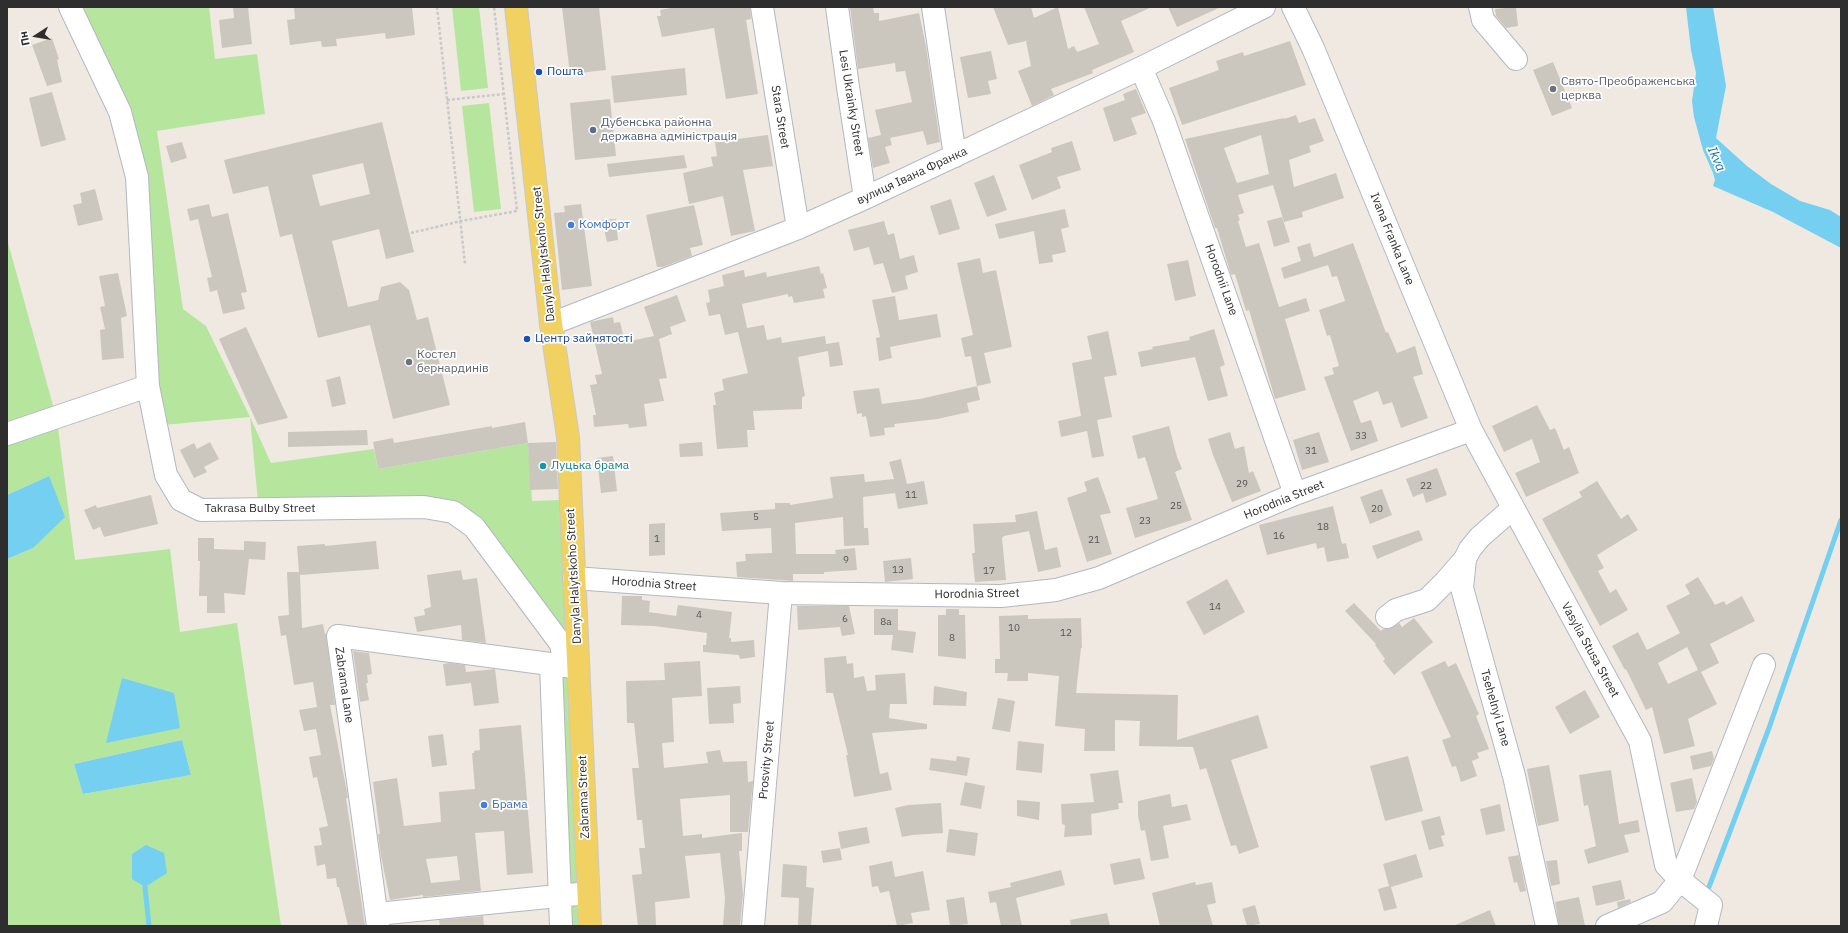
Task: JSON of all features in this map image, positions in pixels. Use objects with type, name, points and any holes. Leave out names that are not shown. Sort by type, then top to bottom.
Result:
[{"type":"main road","name":"Danyla Halytskoho Street","points":[[516,7],[552,324],[568,437],[574,578],[565,666]]},
{"type":"main road","name":"Zabrama Street","points":[[565,666],[583,763],[590,926]]},
{"type":"street","name":"Takrasa Bulby Street","points":[[70,7],[120,112],[138,177],[148,386],[166,475],[181,500],[201,510],[424,507],[453,512],[474,527],[561,644],[565,666],[555,765],[561,926]]},
{"type":"street","name":"Stara Street","points":[[762,7],[798,228]]},
{"type":"street","name":"Lesi Ukrainky Street","points":[[837,7],[865,198]]},
{"type":"street","points":[[933,7],[955,156]]},
{"type":"street","name":"вулиця Івана Франка","points":[[552,324],[798,228],[1141,68],[1264,7]]},
{"type":"street","name":"Ivana Franka Lane","points":[[1292,7],[1313,48],[1471,430]]},
{"type":"street","points":[[1480,7],[1483,20],[1516,59]]},
{"type":"street","name":"Horodnii Lane","points":[[1141,68],[1164,121],[1295,494]]},
{"type":"street","points":[[7,434],[148,386]]},
{"type":"street","name":"Horodnia Street","points":[[574,578],[781,593],[1001,596],[1056,590],[1099,578],[1295,494],[1471,430]]},
{"type":"street","name":"Vasylia Stusa Street","points":[[1471,430],[1512,508],[1640,741],[1666,865],[1680,880],[1711,905],[1706,926]]},
{"type":"street","name":"Tsehelnyi Lane","points":[[1512,508],[1480,537],[1465,559],[1462,572],[1463,595],[1514,776],[1547,926]]},
{"type":"street","points":[[1387,617],[1396,610],[1427,600],[1465,559]]},
{"type":"street","name":"Prosvity Street","points":[[753,926],[781,593]]},
{"type":"street","name":"Zabrama Lane","points":[[565,666],[338,636],[377,920],[588,893]]},
{"type":"street","points":[[1607,926],[1662,902],[1680,880],[1764,665]]},
{"type":"street","points":[[555,765],[583,763]]},
{"type":"path","points":[[437,7],[465,264]]},
{"type":"path","points":[[411,232],[461,221],[517,212],[494,7]]},
{"type":"path","points":[[447,100],[504,94]]},
{"type":"green space","points":[[78,7],[209,7],[215,59],[257,54],[265,114],[157,131],[183,309],[206,326],[250,417],[163,425],[155,385],[145,176]]},
{"type":"green space","points":[[452,7],[479,7],[488,88],[461,91]]},
{"type":"green space","points":[[489,103],[501,209],[474,212],[462,106]]},
{"type":"green space","points":[[7,239],[54,409],[7,425]]},
{"type":"green space","points":[[250,417],[271,463],[374,449],[378,469],[528,443],[532,501],[560,500],[566,639],[479,522],[258,502]]},
{"type":"green space","points":[[58,428],[75,560],[170,549],[180,632],[237,623],[281,926],[7,926],[7,559],[33,548],[49,476],[7,495],[7,445]],"holes":[[[182,740],[191,775],[83,794],[74,764]]]},
{"type":"green space","points":[[568,674],[577,890],[566,891],[558,675]]},
{"type":"green space","points":[[577,898],[579,926],[568,926],[567,899]]},
{"type":"water","name":"Ikva","points":[[1686,7],[1713,7],[1726,86],[1716,138],[1747,166],[1771,184],[1800,201],[1830,210],[1841,217],[1841,248],[1773,212],[1713,186],[1715,180],[1703,150],[1694,117],[1692,101],[1696,73],[1691,50]]},
{"type":"water","points":[[49,476],[65,517],[33,548],[7,559],[7,495]]},
{"type":"water","points":[[122,678],[174,693],[180,728],[106,743]]},
{"type":"water","points":[[182,740],[191,775],[83,794],[74,764]]},
{"type":"water","points":[[146,845],[164,853],[167,873],[145,887],[132,879],[132,854]]},
{"type":"building","points":[[233,7],[248,7],[252,44],[222,48],[219,20],[234,18]]},
{"type":"building","points":[[294,7],[412,7],[415,35],[386,39],[385,33],[336,39],[337,46],[322,47],[321,41],[290,45],[287,20],[295,19]]},
{"type":"building","points":[[562,7],[599,7],[606,70],[570,74]]},
{"type":"building","points":[[676,7],[750,7],[751,19],[746,20],[758,94],[726,99],[714,28],[662,37],[657,16],[661,16],[660,10]]},
{"type":"building","points":[[850,7],[873,7],[874,13],[879,13],[879,21],[919,13],[926,46],[940,142],[927,145],[923,131],[890,138],[892,145],[885,147],[890,163],[873,168],[868,138],[881,135],[875,110],[912,102],[905,71],[896,72],[895,63],[858,69]]},
{"type":"building","points":[[993,7],[1031,7],[1034,18],[1058,7],[1068,49],[1074,46],[1077,52],[1099,44],[1084,7],[1152,7],[1121,21],[1134,52],[1092,70],[1093,73],[1051,89],[1054,95],[1032,106],[1018,71],[1031,66],[1026,41],[1008,45]]},
{"type":"building","points":[[1168,7],[1221,7],[1177,27]]},
{"type":"building","points":[[1516,7],[1518,26],[1506,28],[1496,16],[1495,9]]},
{"type":"building","points":[[52,38],[59,59],[57,60],[62,82],[47,86],[32,45]]},
{"type":"building","points":[[1290,41],[1306,85],[1182,125],[1169,88],[1219,70],[1216,61],[1243,52],[1244,56]]},
{"type":"building","points":[[991,51],[997,79],[988,81],[991,94],[968,98],[960,57]]},
{"type":"building","name":"Свято-Преображенська церква","points":[[1553,62],[1572,108],[1552,116],[1533,70]]},
{"type":"building","points":[[685,68],[687,95],[614,103],[611,76]]},
{"type":"building","points":[[1136,89],[1146,113],[1131,118],[1137,134],[1114,142],[1103,108],[1125,100],[1123,94]]},
{"type":"building","points":[[52,92],[66,140],[41,147],[29,98]]},
{"type":"building","name":"Дубенська районна державна адміністрація","points":[[610,99],[616,156],[575,160],[570,103]]},
{"type":"building","points":[[1296,115],[1299,123],[1315,118],[1324,141],[1309,146],[1311,152],[1289,160],[1294,187],[1336,173],[1344,198],[1302,212],[1303,217],[1284,222],[1273,185],[1238,195],[1244,213],[1238,215],[1240,220],[1238,221],[1246,247],[1259,243],[1279,307],[1306,298],[1310,311],[1285,319],[1306,390],[1275,399],[1249,310],[1246,311],[1235,274],[1231,275],[1217,228],[1215,228],[1185,139],[1284,119]],"holes":[[[1261,135],[1269,174],[1237,183],[1224,148]]]},
{"type":"building","points":[[382,122],[414,252],[386,259],[379,229],[332,241],[348,307],[378,300],[381,287],[400,282],[409,290],[417,320],[428,317],[450,405],[393,419],[370,325],[318,338],[292,234],[280,237],[268,186],[233,194],[224,160]],"holes":[[[363,163],[370,194],[320,206],[312,175]]]},
{"type":"building","points":[[768,135],[773,166],[743,170],[755,231],[731,236],[723,196],[689,204],[683,173],[713,166],[711,157],[717,156],[715,142]]},
{"type":"building","points":[[1072,141],[1081,170],[1057,177],[1061,188],[1032,200],[1019,165],[1052,152],[1051,148]]},
{"type":"building","points":[[182,142],[187,158],[171,163],[166,146]]},
{"type":"building","points":[[684,155],[687,168],[609,177],[607,164]]},
{"type":"building","points":[[994,175],[1007,210],[987,217],[974,183]]},
{"type":"building","points":[[95,189],[103,220],[78,226],[73,205],[82,203],[80,193]]},
{"type":"building","points":[[951,199],[960,229],[939,235],[930,206]]},
{"type":"building","points":[[209,204],[212,217],[228,213],[247,292],[241,293],[245,309],[223,314],[217,290],[210,292],[207,278],[212,277],[198,219],[190,221],[187,209]]},
{"type":"building","points":[[581,204],[592,286],[562,290],[554,213],[565,212],[564,206]]},
{"type":"building","points":[[694,205],[703,245],[690,248],[692,256],[663,267],[657,267],[646,215]]},
{"type":"building","points":[[1065,209],[1069,227],[1061,229],[1066,252],[1052,255],[1053,262],[1039,264],[1034,231],[999,239],[995,224]]},
{"type":"building","points":[[1282,217],[1290,242],[1274,247],[1267,221]]},
{"type":"building","points":[[616,219],[618,240],[607,242],[602,220]]},
{"type":"building","points":[[884,221],[888,235],[894,233],[900,259],[914,255],[918,272],[905,276],[908,289],[892,293],[883,263],[874,265],[869,247],[854,251],[848,230]]},
{"type":"building","points":[[1310,243],[1314,257],[1353,243],[1386,333],[1388,332],[1397,353],[1415,346],[1423,374],[1413,377],[1428,418],[1401,428],[1392,402],[1383,405],[1378,391],[1353,401],[1361,423],[1371,420],[1378,441],[1351,451],[1324,377],[1334,374],[1332,368],[1339,366],[1330,335],[1327,336],[1319,310],[1345,301],[1337,276],[1332,277],[1328,265],[1284,279],[1281,268],[1301,261],[1297,247]]},
{"type":"building","points":[[980,258],[983,273],[996,270],[1012,347],[984,353],[991,383],[977,386],[971,356],[965,357],[961,338],[973,335],[957,263]]},
{"type":"building","points":[[1188,260],[1196,296],[1175,301],[1167,264]]},
{"type":"building","points":[[819,266],[821,274],[823,273],[827,288],[823,289],[825,298],[794,303],[792,296],[788,297],[788,294],[742,304],[747,328],[764,325],[767,340],[781,337],[782,343],[825,336],[826,344],[839,342],[843,365],[830,367],[828,351],[798,357],[805,396],[802,397],[802,409],[753,411],[755,430],[747,430],[748,447],[717,449],[713,405],[716,405],[714,393],[724,390],[722,379],[748,373],[738,332],[725,335],[720,314],[709,316],[706,303],[710,302],[708,290],[724,286],[722,275],[744,270],[745,277],[766,272],[767,277]]},
{"type":"building","points":[[118,273],[127,316],[121,318],[124,358],[102,360],[100,330],[105,329],[100,307],[105,306],[99,276]]},
{"type":"building","points":[[677,295],[686,321],[670,327],[672,334],[659,339],[667,378],[659,379],[664,401],[644,404],[647,426],[629,428],[628,424],[594,427],[593,415],[596,415],[590,385],[597,384],[595,375],[602,374],[590,322],[613,317],[614,323],[620,322],[625,342],[654,336],[644,307]]},
{"type":"building","points":[[895,296],[899,320],[937,314],[941,337],[890,347],[892,358],[879,361],[876,338],[880,337],[872,300]]},
{"type":"building","points":[[246,327],[288,418],[258,425],[219,339]]},
{"type":"building","points":[[1214,329],[1225,365],[1220,367],[1228,396],[1208,401],[1195,357],[1141,367],[1138,352],[1153,349],[1152,347],[1190,340],[1189,337]]},
{"type":"building","points":[[1108,331],[1117,375],[1104,377],[1112,417],[1097,420],[1104,456],[1092,458],[1087,431],[1061,437],[1058,421],[1081,416],[1072,363],[1092,359],[1087,336]]},
{"type":"building","points":[[340,376],[346,404],[332,407],[326,380]]},
{"type":"building","points":[[977,386],[980,400],[967,403],[969,412],[937,419],[894,424],[895,427],[884,428],[885,435],[870,437],[866,416],[862,417],[862,413],[857,414],[853,391],[879,388],[882,404],[920,399]]},
{"type":"building","points":[[1537,405],[1550,430],[1555,428],[1564,450],[1569,447],[1579,473],[1526,497],[1515,473],[1540,462],[1532,439],[1504,452],[1492,426]]},
{"type":"building","points":[[525,422],[528,443],[378,469],[373,442],[393,438],[394,443],[492,426],[492,428]]},
{"type":"building","points":[[1169,426],[1177,457],[1182,469],[1175,472],[1192,520],[1135,538],[1126,508],[1158,499],[1145,457],[1138,459],[1132,436]]},
{"type":"building","points":[[367,430],[368,445],[288,447],[288,432]]},
{"type":"building","points":[[1230,432],[1235,449],[1244,446],[1249,473],[1253,471],[1261,491],[1232,502],[1208,439]]},
{"type":"building","points":[[1319,432],[1329,462],[1302,470],[1293,440]]},
{"type":"building","points":[[210,442],[219,459],[204,467],[207,472],[194,478],[180,450],[194,443],[197,449]]},
{"type":"building","name":"Луцька брама","points":[[556,442],[558,489],[530,490],[528,443]]},
{"type":"building","points":[[702,442],[703,456],[680,457],[679,444]]},
{"type":"building","points":[[613,456],[617,491],[601,493],[597,458]]},
{"type":"building","points":[[901,459],[907,484],[924,481],[928,504],[898,509],[895,493],[863,497],[864,528],[868,528],[869,545],[844,546],[843,517],[795,523],[796,554],[836,554],[835,550],[855,548],[857,570],[824,572],[824,574],[793,574],[793,581],[737,577],[736,562],[746,561],[745,554],[772,553],[771,528],[722,531],[720,513],[775,509],[775,503],[790,503],[790,505],[833,498],[830,477],[864,474],[865,482],[894,479],[889,462]]},
{"type":"building","points":[[1437,468],[1447,495],[1426,503],[1423,493],[1413,497],[1406,479]]},
{"type":"building","points":[[1098,477],[1111,513],[1100,515],[1112,554],[1087,562],[1067,498],[1087,491],[1084,482]]},
{"type":"building","points":[[1597,481],[1621,519],[1628,514],[1638,530],[1597,555],[1604,568],[1598,571],[1610,593],[1616,589],[1628,610],[1600,626],[1542,519],[1582,497],[1579,492]]},
{"type":"building","points":[[1382,489],[1392,515],[1370,524],[1360,497]]},
{"type":"building","points":[[151,495],[158,524],[104,537],[100,527],[93,530],[84,510],[96,505],[97,508]]},
{"type":"building","points":[[1333,506],[1342,544],[1346,543],[1349,558],[1327,562],[1324,547],[1317,549],[1316,543],[1267,555],[1259,525]]},
{"type":"building","points":[[1037,511],[1045,550],[1057,547],[1061,567],[1038,572],[1029,531],[1004,536],[1002,538],[1006,580],[975,582],[972,553],[975,553],[973,524],[1016,522],[1015,515]]},
{"type":"building","points":[[665,523],[665,555],[649,556],[649,524]]},
{"type":"building","points":[[1419,530],[1423,540],[1377,559],[1372,546]]},
{"type":"building","points":[[198,538],[214,538],[214,549],[244,550],[244,541],[266,542],[265,560],[249,559],[245,595],[224,593],[225,613],[207,613],[207,596],[199,596],[200,561],[198,561]]},
{"type":"building","points":[[376,541],[379,569],[300,575],[302,628],[323,624],[326,634],[335,705],[330,705],[348,798],[346,798],[365,926],[348,926],[339,887],[337,887],[336,878],[327,879],[325,864],[317,866],[314,846],[322,845],[319,828],[328,826],[317,777],[313,778],[309,757],[321,755],[316,729],[304,731],[299,710],[317,707],[313,682],[294,685],[286,635],[281,636],[278,616],[289,615],[287,572],[299,572],[297,546],[325,544],[325,546]]},
{"type":"building","points":[[911,558],[913,579],[885,582],[883,561]]},
{"type":"building","points":[[461,570],[463,580],[477,578],[486,643],[462,640],[461,625],[417,632],[414,617],[425,615],[424,609],[431,607],[427,575]]},
{"type":"building","points":[[1698,577],[1715,605],[1724,601],[1726,605],[1742,596],[1755,621],[1710,644],[1719,663],[1701,672],[1717,704],[1688,719],[1695,746],[1664,754],[1652,707],[1646,710],[1626,669],[1625,670],[1612,646],[1638,632],[1647,650],[1680,633],[1666,606],[1690,594],[1685,585]],"holes":[[[1687,647],[1698,670],[1668,684],[1658,663]]]},
{"type":"building","points":[[1227,579],[1245,612],[1204,635],[1186,602]]},
{"type":"building","points":[[622,596],[642,596],[642,600],[650,601],[649,612],[676,616],[678,605],[732,612],[729,638],[731,638],[731,642],[754,640],[755,657],[740,659],[739,655],[703,652],[703,645],[706,645],[707,633],[654,626],[621,625]]},
{"type":"building","points":[[1354,603],[1381,631],[1383,629],[1389,629],[1399,623],[1402,627],[1414,618],[1433,642],[1394,675],[1383,661],[1385,659],[1375,645],[1376,644],[1345,611]]},
{"type":"building","points":[[797,606],[849,606],[855,634],[842,636],[840,627],[798,630]]},
{"type":"building","points":[[874,609],[898,609],[898,630],[916,632],[913,653],[891,650],[893,635],[874,635]]},
{"type":"building","points":[[946,609],[959,609],[959,615],[965,615],[966,659],[938,656],[938,615],[946,615]]},
{"type":"building","points":[[1028,615],[1028,619],[1081,618],[1082,648],[1076,693],[1178,695],[1177,740],[1258,715],[1268,748],[1231,760],[1259,847],[1239,854],[1236,845],[1231,846],[1206,768],[1200,770],[1193,747],[1139,746],[1140,721],[1115,720],[1115,751],[1084,751],[1085,729],[1055,726],[1059,676],[1028,673],[1028,681],[1007,681],[1008,673],[995,673],[995,659],[1000,659],[999,616]]},
{"type":"building","points":[[353,651],[369,653],[372,674],[367,675],[368,683],[366,683],[369,700],[360,702]]},
{"type":"building","points":[[846,656],[847,664],[853,663],[854,678],[864,676],[867,691],[876,690],[875,675],[905,673],[907,704],[890,704],[889,718],[927,724],[927,729],[872,733],[880,774],[888,772],[892,790],[854,797],[846,755],[848,755],[833,693],[826,693],[824,658]]},
{"type":"building","points":[[700,661],[702,696],[672,698],[674,742],[662,743],[664,768],[708,763],[706,752],[720,750],[723,762],[747,761],[748,782],[753,781],[748,832],[730,832],[730,795],[680,799],[683,836],[702,834],[702,838],[742,833],[742,851],[739,851],[743,894],[740,926],[723,926],[725,898],[720,853],[685,856],[690,898],[655,902],[656,926],[638,926],[632,875],[642,874],[639,848],[645,848],[642,820],[637,820],[632,768],[639,768],[634,723],[627,723],[626,681],[665,680],[664,663]]},
{"type":"building","points":[[1445,661],[1448,667],[1456,663],[1479,714],[1476,716],[1489,749],[1477,753],[1479,758],[1472,761],[1477,776],[1461,782],[1456,766],[1452,767],[1442,740],[1451,737],[1421,672]]},
{"type":"building","points":[[450,663],[465,665],[466,672],[495,669],[499,703],[474,706],[471,683],[446,686],[443,664]]},
{"type":"building","points":[[740,686],[741,703],[733,704],[734,723],[709,724],[707,688]]},
{"type":"building","points":[[934,686],[967,692],[966,706],[933,705]]},
{"type":"building","points":[[1585,690],[1600,717],[1570,734],[1555,707]]},
{"type":"building","points":[[998,698],[1015,701],[1010,732],[992,729]]},
{"type":"building","points":[[521,725],[533,873],[507,875],[504,831],[475,833],[481,891],[423,897],[423,895],[390,900],[381,856],[378,834],[380,834],[373,782],[397,778],[404,826],[441,822],[439,792],[475,789],[472,753],[480,750],[479,729]],"holes":[[[457,856],[460,880],[431,883],[426,859]]]},
{"type":"building","points":[[443,734],[447,765],[432,767],[428,736]]},
{"type":"building","points":[[1018,741],[1044,744],[1042,773],[1016,770]]},
{"type":"building","points":[[1712,751],[1714,759],[1711,766],[1693,770],[1690,756]]},
{"type":"building","points":[[957,756],[970,758],[967,776],[929,770],[931,758],[956,761]]},
{"type":"building","points":[[1408,756],[1423,811],[1385,821],[1370,766]]},
{"type":"building","points":[[1549,765],[1559,821],[1538,826],[1527,769]]},
{"type":"building","points":[[1118,770],[1123,803],[1118,803],[1119,809],[1091,814],[1092,835],[1064,837],[1065,825],[1062,824],[1061,804],[1094,802],[1090,774]]},
{"type":"building","points":[[1611,770],[1619,824],[1638,820],[1640,832],[1624,835],[1629,852],[1588,864],[1584,850],[1596,846],[1588,805],[1584,806],[1579,775]]},
{"type":"building","points":[[1692,778],[1697,802],[1694,809],[1676,812],[1670,783]]},
{"type":"building","points":[[965,782],[985,786],[981,809],[960,805]]},
{"type":"building","points":[[1170,794],[1172,807],[1187,804],[1191,820],[1163,826],[1169,858],[1151,861],[1145,830],[1141,831],[1138,815],[1138,801]]},
{"type":"building","points":[[1017,800],[1040,802],[1039,820],[1017,816]]},
{"type":"building","points":[[941,803],[943,833],[902,837],[895,808],[908,805]]},
{"type":"building","points":[[1500,804],[1505,831],[1486,835],[1480,809]]},
{"type":"building","points":[[1440,816],[1445,835],[1441,836],[1444,846],[1429,850],[1421,821]]},
{"type":"building","points":[[867,827],[870,843],[841,849],[838,832]]},
{"type":"building","points":[[949,829],[978,833],[975,856],[946,852]]},
{"type":"building","points":[[840,848],[842,860],[823,863],[821,851]]},
{"type":"building","points":[[1416,854],[1423,877],[1391,887],[1397,908],[1384,911],[1378,889],[1389,886],[1383,864]]},
{"type":"building","points":[[1519,855],[1526,891],[1520,892],[1517,882],[1514,883],[1508,857]]},
{"type":"building","points":[[1140,858],[1145,879],[1114,885],[1110,864]]},
{"type":"building","points":[[1557,860],[1560,884],[1551,886],[1546,861]]},
{"type":"building","points":[[892,861],[895,877],[923,871],[930,910],[911,913],[913,923],[897,926],[889,891],[880,893],[878,886],[872,887],[869,866]]},
{"type":"building","points":[[783,864],[807,866],[806,887],[814,888],[811,926],[798,926],[799,898],[781,897]]},
{"type":"building","points":[[1061,870],[1065,885],[1016,898],[1022,926],[1001,926],[996,902],[990,903],[988,892],[1011,887],[1010,883]]},
{"type":"building","points":[[1621,880],[1625,899],[1596,906],[1592,886]]},
{"type":"building","points":[[1195,882],[1196,885],[1212,882],[1216,903],[1207,905],[1213,926],[1160,926],[1152,893]]},
{"type":"building","points":[[964,897],[968,924],[950,926],[946,900]]},
{"type":"building","points":[[1579,897],[1585,926],[1559,926],[1555,902]]},
{"type":"building","points":[[1630,899],[1631,902],[1618,908],[1617,902]]},
{"type":"building","points":[[1255,905],[1260,924],[1247,926],[1242,909]]},
{"type":"building","points":[[1490,910],[1496,926],[1453,926]]},
{"type":"building","points":[[1107,913],[1110,926],[1071,926],[1070,920]]},
{"type":"building","points":[[483,916],[484,926],[440,926],[439,920]]},
{"type":"waterway","points":[[1709,887],[1769,728],[1841,520]]},
{"type":"waterway","points":[[145,887],[149,926]]},
{"type":"place","name":"Пошта","points":[[539,72]]},
{"type":"place","name":"Свято-Преображенська церква","points":[[1553,89]]},
{"type":"place","name":"Дубенська районна державна адміністрація","points":[[593,130]]},
{"type":"place","name":"Комфорт","points":[[571,225]]},
{"type":"place","name":"Центр зайнятості","points":[[527,339]]},
{"type":"place","name":"Костел бернардинів","points":[[409,362]]},
{"type":"place","name":"Луцька брама","points":[[543,466]]},
{"type":"place","name":"Брама","points":[[484,805]]}]
